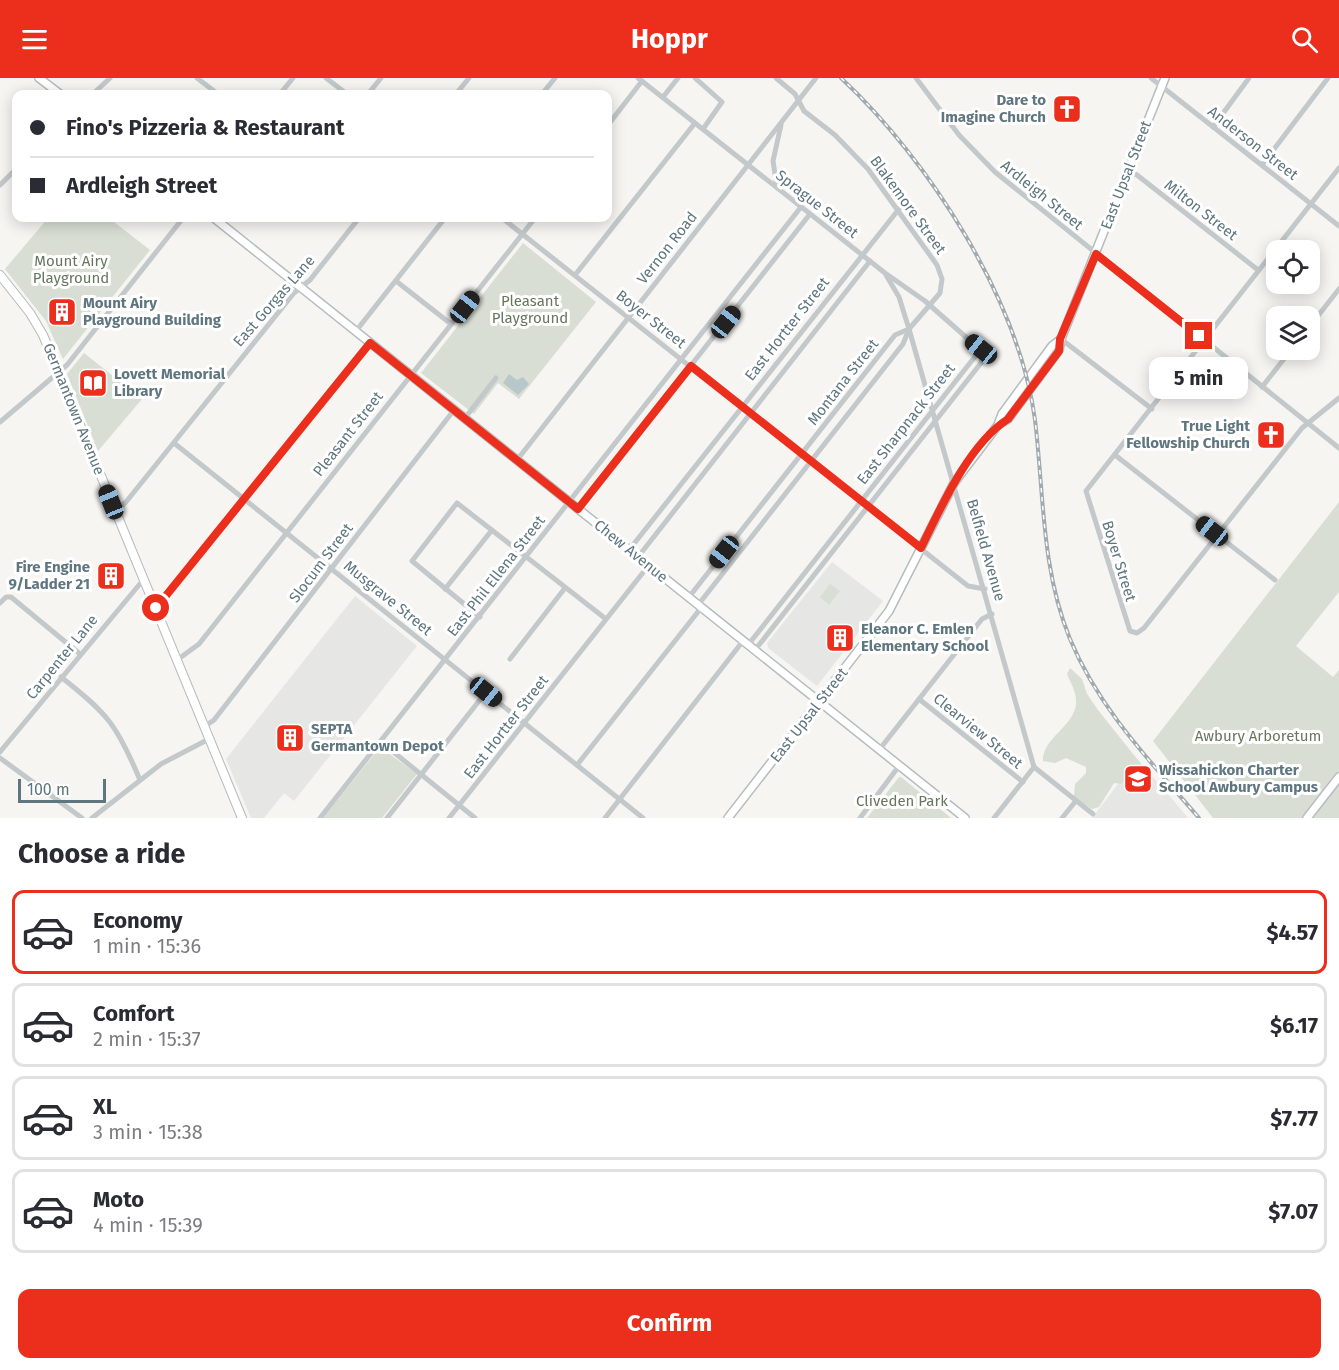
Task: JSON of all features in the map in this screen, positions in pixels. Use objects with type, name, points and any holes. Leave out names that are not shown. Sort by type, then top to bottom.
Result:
[{"type":"main road","name":"Germantown Avenue","points":[[0,275],[37,324],[156,608],[239,817]]},
{"type":"street","points":[[39,78],[55,90]]},
{"type":"street","points":[[97,90],[110,78]]},
{"type":"street","points":[[197,78],[213,90]]},
{"type":"street","points":[[283,90],[293,78]]},
{"type":"street","points":[[326,78],[342,90]]},
{"type":"street","points":[[371,90],[381,78]]},
{"type":"street","points":[[459,90],[469,78]]},
{"type":"street","points":[[545,90],[555,78]]},
{"type":"street","points":[[663,97],[678,78]]},
{"type":"street","points":[[695,78],[722,102],[703,129]]},
{"type":"street","name":"Blakemore Street","points":[[776,78],[795,94],[804,111],[860,160],[898,209],[941,274]]},
{"type":"street","name":"Vernon Road","points":[[517,460],[816,78]]},
{"type":"street","name":"Ardleigh Street","points":[[916,78],[959,135],[987,165],[1339,448]]},
{"type":"street","name":"Anderson Street","points":[[1151,78],[1339,226]]},
{"type":"street","name":"East Upsal Street","points":[[728,818],[889,611],[954,483],[998,425],[1002,414],[1052,346],[1060,339],[1165,78]]},
{"type":"street","points":[[1213,127],[1249,78]]},
{"type":"street","points":[[1262,165],[1328,78]]},
{"type":"street","points":[[612,120],[640,80]]},
{"type":"street","name":"Sprague Street","points":[[640,80],[885,273],[905,285],[981,349]]},
{"type":"street","points":[[778,188],[773,161],[782,122]]},
{"type":"street","points":[[576,275],[695,123]]},
{"type":"street","points":[[1275,580],[1115,455],[1339,168]]},
{"type":"street","name":"Milton Street","points":[[1127,170],[1137,175],[1258,270]]},
{"type":"street","points":[[0,185],[12,173]]},
{"type":"street","name":"East Phil Ellena Street","points":[[320,818],[801,207]]},
{"type":"street","name":"East Hortter Street","points":[[629,549],[898,209]]},
{"type":"street","points":[[578,509],[810,214]]},
{"type":"street","points":[[0,422],[59,374],[180,222]]},
{"type":"street","name":"Chew Avenue","points":[[219,222],[964,818]]},
{"type":"street","name":"East Gorgas Lane","points":[[115,511],[126,502],[356,222]]},
{"type":"street","points":[[356,331],[442,222]]},
{"type":"street","name":"Boyer Street","points":[[507,222],[968,586],[985,589]]},
{"type":"street","name":"Pleasant Street","points":[[177,660],[199,644],[532,222]]},
{"type":"street","name":"East Hortter Street","points":[[638,557],[870,261]]},
{"type":"street","name":"Belfield Avenue","points":[[885,273],[899,297],[909,328],[1034,767]]},
{"type":"street","name":"Montana Street","points":[[689,597],[895,335],[909,328],[930,307],[940,293],[941,274]]},
{"type":"street","points":[[396,280],[451,324]]},
{"type":"street","points":[[1320,313],[1339,289]]},
{"type":"street","name":"Montana Street","points":[[577,765],[903,344],[909,328]]},
{"type":"street","points":[[1060,339],[1152,409]]},
{"type":"street","points":[[156,608],[370,343]]},
{"type":"street","name":"East Sharpnack Street","points":[[605,818],[981,349],[984,353],[982,361],[755,650]]},
{"type":"street","points":[[1262,387],[1283,360]]},
{"type":"street","points":[[465,418],[496,378]]},
{"type":"street","points":[[1217,536],[1308,423],[1339,398]]},
{"type":"street","name":"Slocum Street","points":[[204,727],[214,720],[454,410]]},
{"type":"street","name":"Musgrave Street","points":[[174,443],[643,818]]},
{"type":"street","name":"Boyer Street","points":[[1115,455],[1086,493],[1126,626],[1135,633],[1144,628],[1217,536]]},
{"type":"street","points":[[480,617],[412,561],[458,503],[606,619]]},
{"type":"street","points":[[445,589],[492,530]]},
{"type":"street","name":"East Hortter Street","points":[[449,818],[649,565]]},
{"type":"street","name":"Carpenter Lane","points":[[0,752],[144,579]]},
{"type":"street","points":[[510,659],[566,588]]},
{"type":"street","points":[[0,603],[8,596],[80,654]]},
{"type":"street","points":[[879,750],[982,619],[992,614]]},
{"type":"street","points":[[61,677],[101,710],[115,726],[140,780]]},
{"type":"street","points":[[387,818],[486,692]]},
{"type":"street","name":"Clearview Street","points":[[919,699],[1023,782]]},
{"type":"street","points":[[92,818],[170,759],[209,739]]},
{"type":"street","points":[[381,742],[475,818]]},
{"type":"street","points":[[0,758],[82,818]]},
{"type":"street","points":[[860,818],[899,766]]},
{"type":"street","points":[[994,818],[1034,767]]},
{"type":"street","name":"Clearview Street","points":[[1034,767],[1075,802],[1093,814]]},
{"type":"street","points":[[1307,818],[1339,777]]},
{"type":"street","points":[[1062,818],[1075,802]]},
{"type":"shaded area","points":[[509,374],[517,380],[523,377],[529,384],[518,395],[503,383]]},
{"type":"shaded area","name":"Eleanor C. Emlen Elementary School","points":[[832,562],[883,601],[817,686],[768,648],[767,643]]},
{"type":"shaded area","name":"SEPTA Germantown Depot","points":[[355,596],[417,646],[294,801],[284,793],[264,818],[251,818],[226,759]]},
{"type":"shaded area","name":"Wissahickon Charter School Awbury Campus","points":[[1137,759],[1173,800],[1188,818],[1092,818]]},
{"type":"green space","name":"Mount Airy Playground","points":[[45,222],[114,222],[150,250],[63,359],[46,321],[5,269]]},
{"type":"green space","name":"Pleasant Playground","points":[[523,243],[596,302],[519,399],[498,383],[474,414],[421,373]]},
{"type":"green space","points":[[84,353],[142,399],[98,451],[67,374]]},
{"type":"green space","name":"Awbury Arboretum","points":[[1339,502],[1339,592],[1296,646],[1333,677],[1339,670],[1339,818],[1213,818],[1153,741]]},
{"type":"green space","points":[[830,584],[840,591],[829,605],[820,597]]},
{"type":"green space","points":[[1070,668],[1082,679],[1087,694],[1098,710],[1149,774],[1147,778],[1136,771],[1121,784],[1114,783],[1099,807],[1092,809],[1074,797],[1075,784],[1086,773],[1086,767],[1066,758],[1055,763],[1043,761],[1048,745],[1072,717],[1075,709],[1075,693],[1067,674]]},
{"type":"green space","points":[[380,747],[417,774],[382,818],[323,818]]},
{"type":"green space","name":"Cliveden Park","points":[[901,777],[951,818],[867,818]]},
{"type":"railway","points":[[841,78],[874,111],[937,191],[990,281],[1010,327],[1026,374],[1035,420],[1049,558],[1054,585],[1070,639],[1096,689],[1111,712],[1199,818]]},
{"type":"place","name":"Dare to Imagine Church","points":[[1067,109]]},
{"type":"place","name":"Mount Airy Playground Building","points":[[62,312]]},
{"type":"place","name":"Lovett Memorial Library","points":[[93,383]]},
{"type":"place","name":"True Light Fellowship Church","points":[[1271,435]]},
{"type":"place","name":"Fire Engine 9/Ladder 21","points":[[111,576]]},
{"type":"place","name":"Eleanor C. Emlen Elementary School","points":[[840,638]]},
{"type":"place","name":"SEPTA Germantown Depot","points":[[290,738]]},
{"type":"place","name":"Wissahickon Charter School Awbury Campus","points":[[1138,779]]},
{"type":"route","points":[[156,608],[162,604],[370,343],[578,509],[691,366],[921,548],[949,491],[960,474],[998,425],[1008,419],[1059,351],[1060,339],[1074,312],[1096,254],[1199,336]]}]
